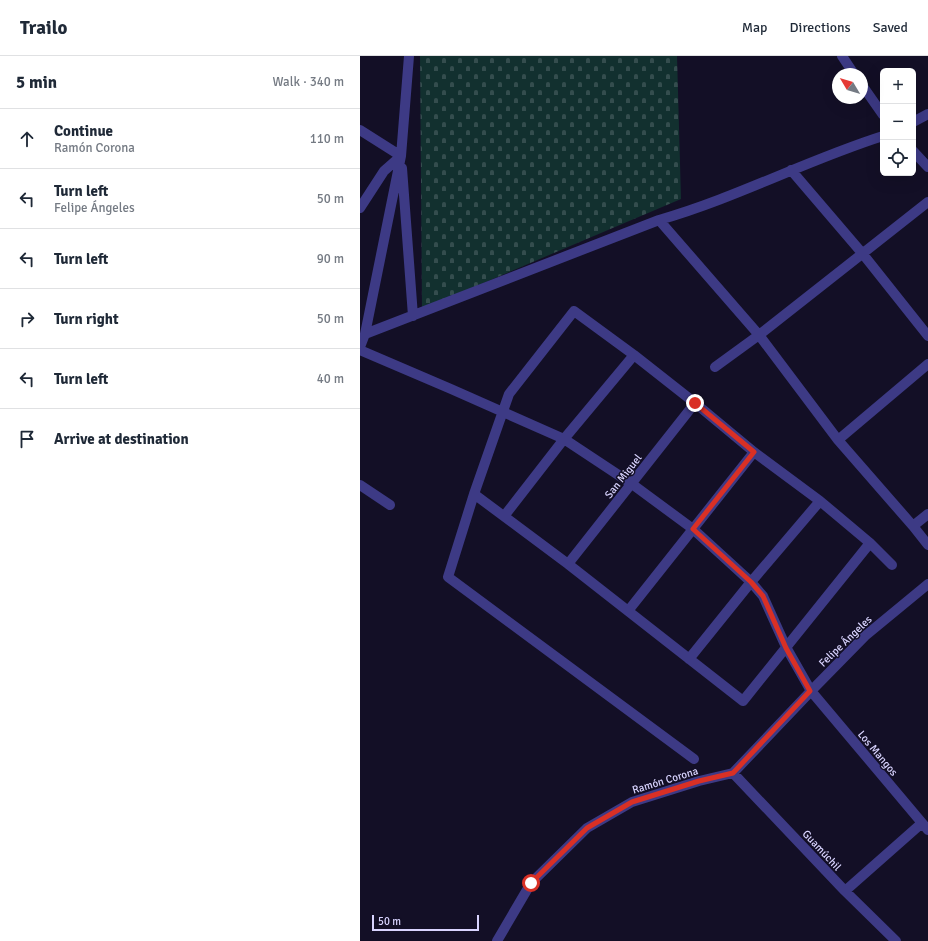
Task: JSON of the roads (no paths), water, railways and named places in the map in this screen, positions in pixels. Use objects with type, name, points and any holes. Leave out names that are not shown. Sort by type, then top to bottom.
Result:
[{"type":"street","points":[[360,347],[365,334],[401,156],[409,56]]},
{"type":"street","points":[[842,56],[850,68]]},
{"type":"street","points":[[868,93],[880,110]]},
{"type":"street","points":[[916,120],[928,114]]},
{"type":"street","points":[[360,130],[401,156]]},
{"type":"street","points":[[365,334],[659,220],[689,211],[791,170],[880,137]]},
{"type":"street","points":[[916,154],[928,167]]},
{"type":"street","points":[[360,208],[384,171],[401,156]]},
{"type":"street","points":[[401,156],[413,316]]},
{"type":"street","points":[[791,170],[862,253],[928,336]]},
{"type":"street","points":[[715,367],[759,335],[928,202]]},
{"type":"street","points":[[659,220],[759,335],[838,440],[914,526],[928,545]]},
{"type":"street","points":[[694,759],[448,577],[474,494],[509,394],[574,311],[695,403],[754,452],[820,501],[870,543],[892,565]]},
{"type":"street","name":"Los Mangos","points":[[360,350],[564,439],[632,484],[693,529],[751,582],[763,596],[786,648],[810,691],[925,827]]},
{"type":"street","points":[[505,515],[564,439],[634,356]]},
{"type":"street","points":[[838,440],[928,364]]},
{"type":"street","name":"San Miguel","points":[[568,564],[695,403]]},
{"type":"street","points":[[628,611],[754,452]]},
{"type":"street","points":[[360,485],[390,505]]},
{"type":"street","points":[[474,494],[505,515],[743,701],[870,543]]},
{"type":"street","points":[[689,659],[751,582],[820,501]]},
{"type":"street","points":[[914,526],[928,514]]},
{"type":"street","name":"Felipe Ángeles","points":[[733,773],[810,691],[865,636],[928,584]]},
{"type":"street","name":"Guamúchil","points":[[733,773],[845,891],[896,941]]},
{"type":"street","name":"Ramón Corona","points":[[497,941],[531,883],[587,828],[632,802],[699,781],[733,773]]},
{"type":"street","points":[[845,891],[925,827]]}]
